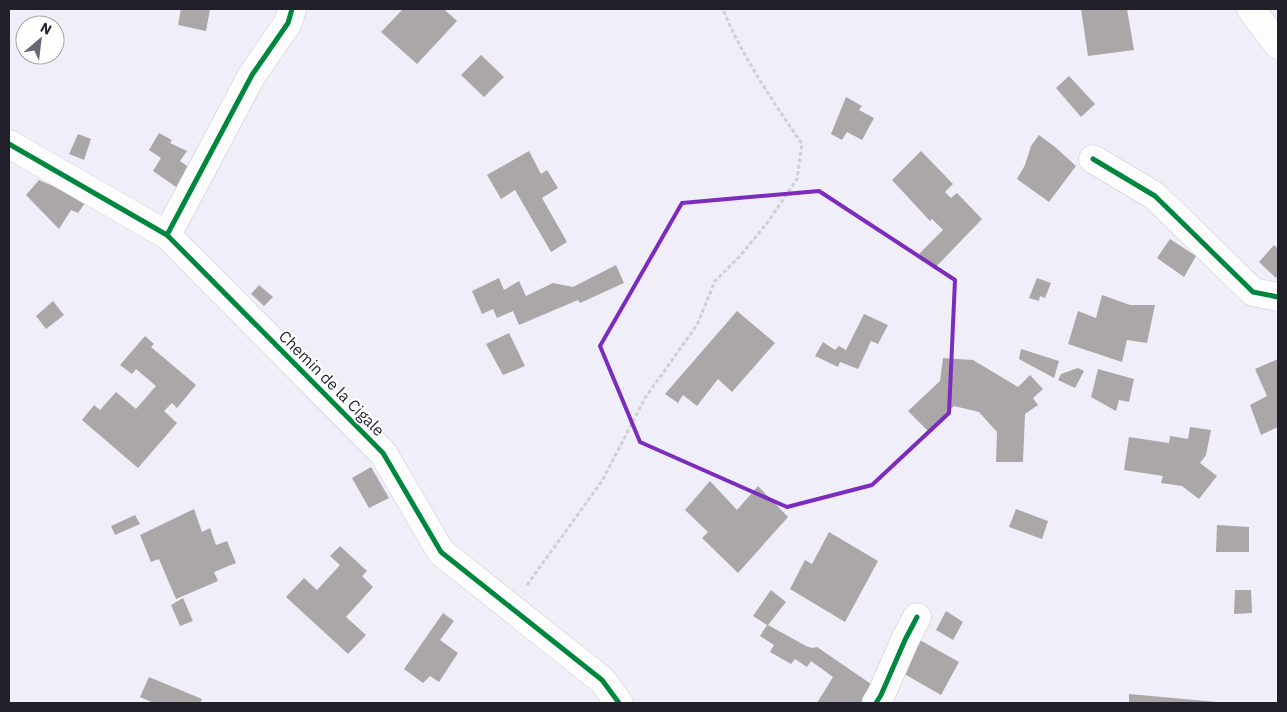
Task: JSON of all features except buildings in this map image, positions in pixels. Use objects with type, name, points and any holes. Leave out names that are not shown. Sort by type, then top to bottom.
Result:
[{"type":"street","points":[[167,235],[252,75],[288,23],[292,9]]},
{"type":"street","points":[[1251,9],[1278,46]]},
{"type":"street","name":"Chemin de la Cigale","points":[[9,144],[167,235],[383,453],[441,552],[602,680],[618,703]]},
{"type":"street","points":[[1094,159],[1155,196],[1254,292],[1278,297]]},
{"type":"street","points":[[876,703],[882,695],[905,640],[917,617]]},
{"type":"path","points":[[511,608],[602,481],[645,398],[697,325],[715,281],[739,257],[768,222],[797,179],[802,144],[775,104],[732,33],[723,9]]},
{"type":"highlighted area","points":[[819,191],[955,280],[949,413],[872,485],[787,507],[640,442],[600,346],[682,203]]},
{"type":"cycle path","points":[[167,235],[252,75],[288,23],[292,9]]},
{"type":"cycle path","points":[[9,144],[167,235],[383,453],[441,552],[602,680],[619,703]]},
{"type":"cycle path","points":[[1093,159],[1155,196],[1253,292],[1278,297]]},
{"type":"cycle path","points":[[876,703],[917,617]]}]
